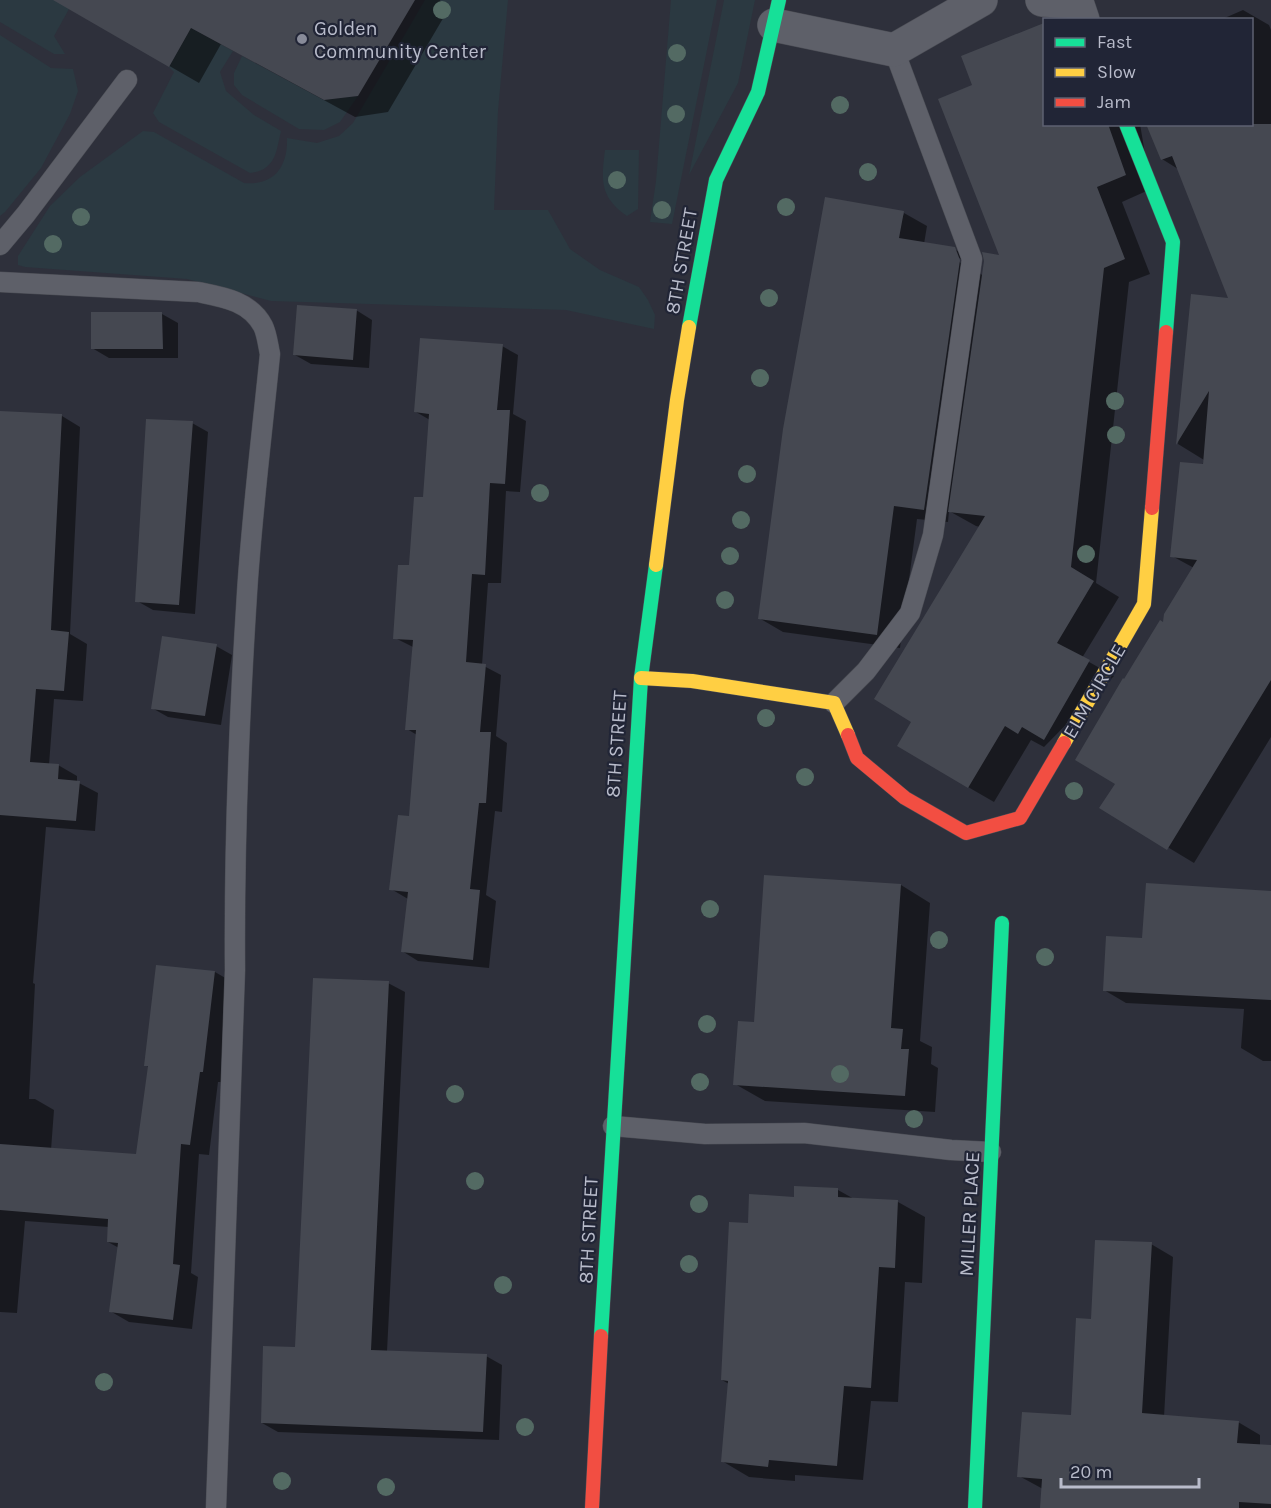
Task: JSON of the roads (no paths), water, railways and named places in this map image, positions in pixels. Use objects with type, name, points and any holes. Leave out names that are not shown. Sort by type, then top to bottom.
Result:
[{"type":"street","points":[[777,12],[894,50],[981,0]]},
{"type":"street","points":[[1042,0],[1077,2],[1082,18]]},
{"type":"street","name":"8TH STREET","points":[[592,1508],[641,678],[678,400],[696,285],[716,180],[758,92],[777,12]]},
{"type":"street","name":"ELM CIRCLE","points":[[834,703],[857,758],[905,798],[966,833],[1020,818],[1144,604],[1173,242],[1127,126]]},
{"type":"street","points":[[641,678],[692,681],[834,703]]},
{"type":"street","name":"MILLER PLACE","points":[[975,1508],[1002,923]]},
{"type":"lane","points":[[834,703],[866,671],[909,612],[916,590],[933,535],[972,259],[894,50]]},
{"type":"lane","points":[[0,245],[127,80]]},
{"type":"lane","points":[[0,282],[198,292],[230,298],[251,309],[264,327],[270,354],[247,591],[240,734],[235,970],[216,1508]]},
{"type":"lane","points":[[613,1126],[705,1134],[804,1133],[951,1150],[991,1152]]},
{"type":"place","name":"Golden Community Center","points":[[302,39]]}]
